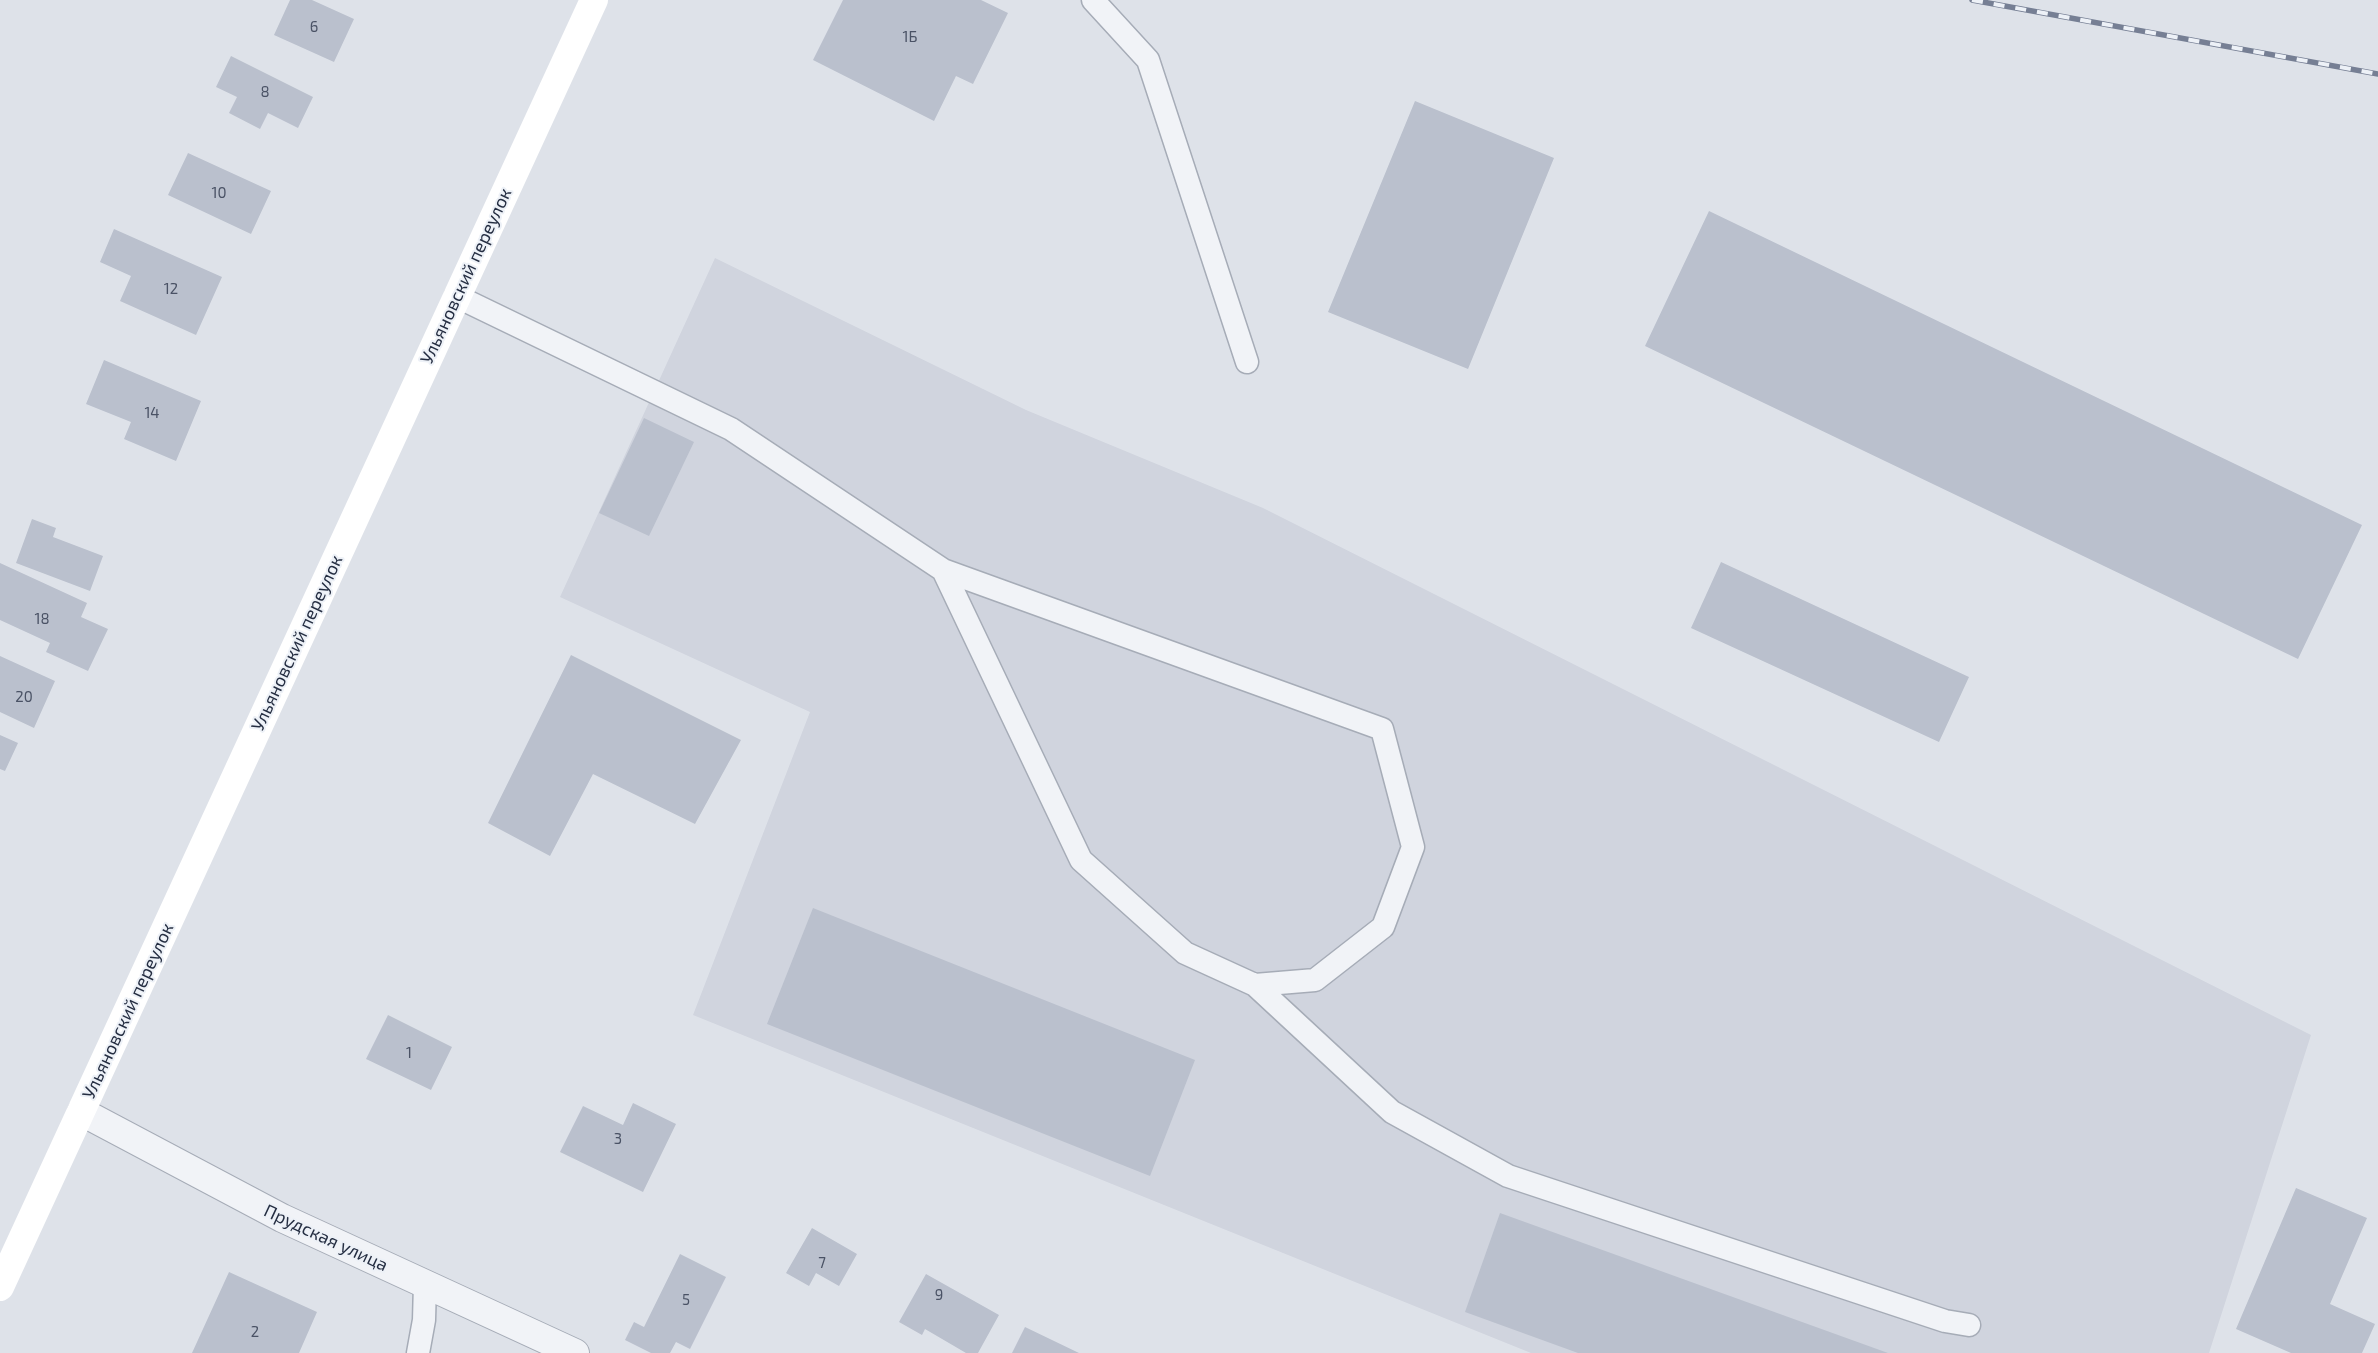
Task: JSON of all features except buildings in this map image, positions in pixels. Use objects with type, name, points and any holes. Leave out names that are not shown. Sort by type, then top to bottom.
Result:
[{"type":"main road","name":"Ульяновский переулок","points":[[0,1285],[82,1112],[456,296],[594,0]]},
{"type":"street","name":"Прудская улица","points":[[82,1112],[282,1218],[575,1353]]},
{"type":"lane","points":[[1093,0],[1148,60],[1247,362]]},
{"type":"lane","points":[[456,296],[730,429],[943,570],[1382,729],[1413,847],[1383,926],[1315,980],[1255,985]]},
{"type":"lane","points":[[943,570],[1081,860],[1185,953],[1255,985],[1392,1112],[1508,1176],[1946,1320],[1969,1325]]},
{"type":"lane","points":[[418,1353],[424,1320],[425,1284]]},
{"type":"shaded area","points":[[715,258],[1026,410],[1263,508],[2311,1035],[2209,1353],[1531,1353],[693,1015],[810,712],[560,597]]},
{"type":"railway","points":[[1972,0],[2378,74]]}]
